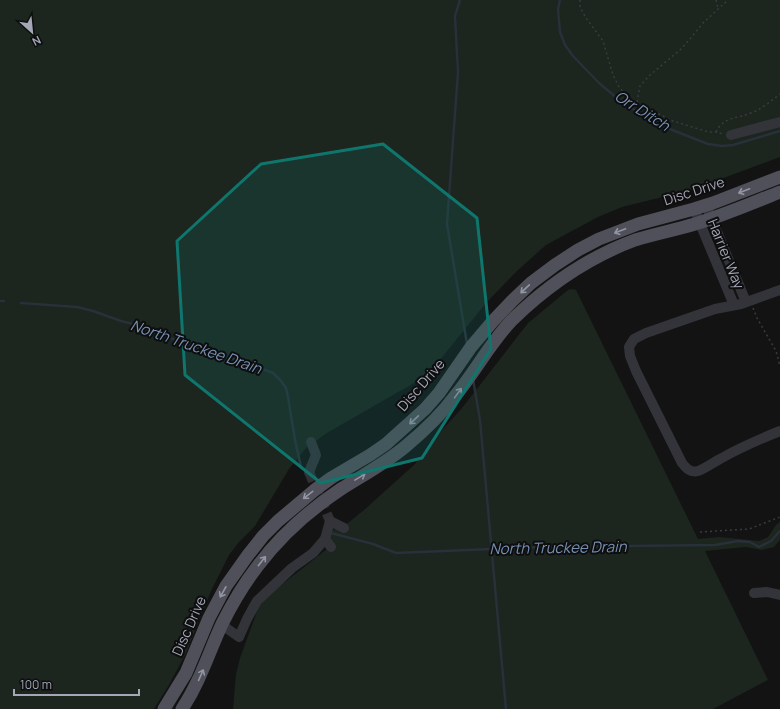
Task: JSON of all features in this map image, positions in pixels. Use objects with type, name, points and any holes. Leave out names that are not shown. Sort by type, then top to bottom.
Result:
[{"type":"main road","name":"Disc Drive","points":[[164,709],[186,673],[209,618],[226,586],[262,536],[278,520],[316,489],[331,478],[370,455],[403,430],[440,393],[471,347],[493,321],[531,283],[578,250],[620,230],[700,207],[780,177]]},
{"type":"main road","points":[[182,709],[194,689],[232,605],[247,581],[272,548],[301,518],[323,501],[390,459],[434,421],[455,396],[497,337],[510,322],[545,290],[572,272],[611,250],[655,234],[706,221],[780,192]]},
{"type":"street","points":[[731,135],[780,122]]},
{"type":"street","name":"Harrier Way","points":[[700,207],[748,302]]},
{"type":"street","name":"Harrier Way","points":[[706,221],[720,272],[734,305]]},
{"type":"street","points":[[720,272],[732,268]]},
{"type":"street","points":[[780,290],[748,302],[715,309],[646,333],[634,339],[629,347],[630,356],[686,469],[698,471],[768,435],[780,431]]},
{"type":"street","points":[[309,472],[316,456],[311,442]]},
{"type":"street","points":[[222,625],[239,637],[257,601],[292,568],[313,553],[324,539],[330,521],[344,528]]},
{"type":"street","points":[[324,539],[331,547]]},
{"type":"street","points":[[754,593],[766,592],[780,595]]},
{"type":"path","points":[[580,0],[580,6],[586,18],[602,41],[613,75],[619,87],[627,96],[637,103],[673,121],[708,132],[731,135]]},
{"type":"path","points":[[716,0],[718,8]]},
{"type":"path","points":[[637,103],[640,86],[655,70],[680,50],[703,23],[728,0]]},
{"type":"path","points":[[716,132],[721,123],[750,114],[780,94]]},
{"type":"path","points":[[748,302],[776,351],[780,366]]},
{"type":"path","points":[[700,532],[749,529],[780,516]]},
{"type":"highlighted area","points":[[383,144],[477,218],[491,349],[422,458],[321,483],[185,375],[177,241],[261,164]]},
{"type":"shaded area","points":[[0,0],[780,0],[780,157],[691,190],[622,207],[598,217],[546,245],[517,271],[486,303],[431,371],[414,383],[327,433],[306,448],[289,469],[255,526],[239,542],[229,555],[211,591],[186,653],[154,709],[0,709]]},
{"type":"shaded area","points":[[571,289],[576,290],[698,539],[720,537],[759,541],[768,537],[776,525],[780,522],[780,540],[774,547],[762,550],[746,547],[705,551],[768,680],[713,709],[233,709],[236,674],[240,658],[259,606],[280,586],[327,549],[329,536],[332,529],[339,530],[364,510],[415,464],[433,440],[462,408],[528,323]]},
{"type":"waterway","points":[[460,0],[455,16],[458,72],[447,224],[467,344]]},
{"type":"waterway","name":"Orr Ditch","points":[[560,0],[558,9],[560,32],[565,45],[573,56],[599,83],[617,98],[657,124],[708,144],[722,146],[733,145],[780,131]]},
{"type":"waterway","name":"North Truckee Drain","points":[[21,303],[77,307],[93,311],[137,325],[180,342],[200,348],[214,355],[235,359],[273,373],[286,388],[301,467]]},
{"type":"waterway","points":[[473,379],[480,420],[506,709]]},
{"type":"waterway","name":"North Truckee Drain","points":[[331,533],[373,544],[396,553],[542,547],[715,545],[738,541],[750,542],[759,547],[771,541],[780,531]]},
{"type":"tunnel","points":[[309,472],[330,521]]}]
